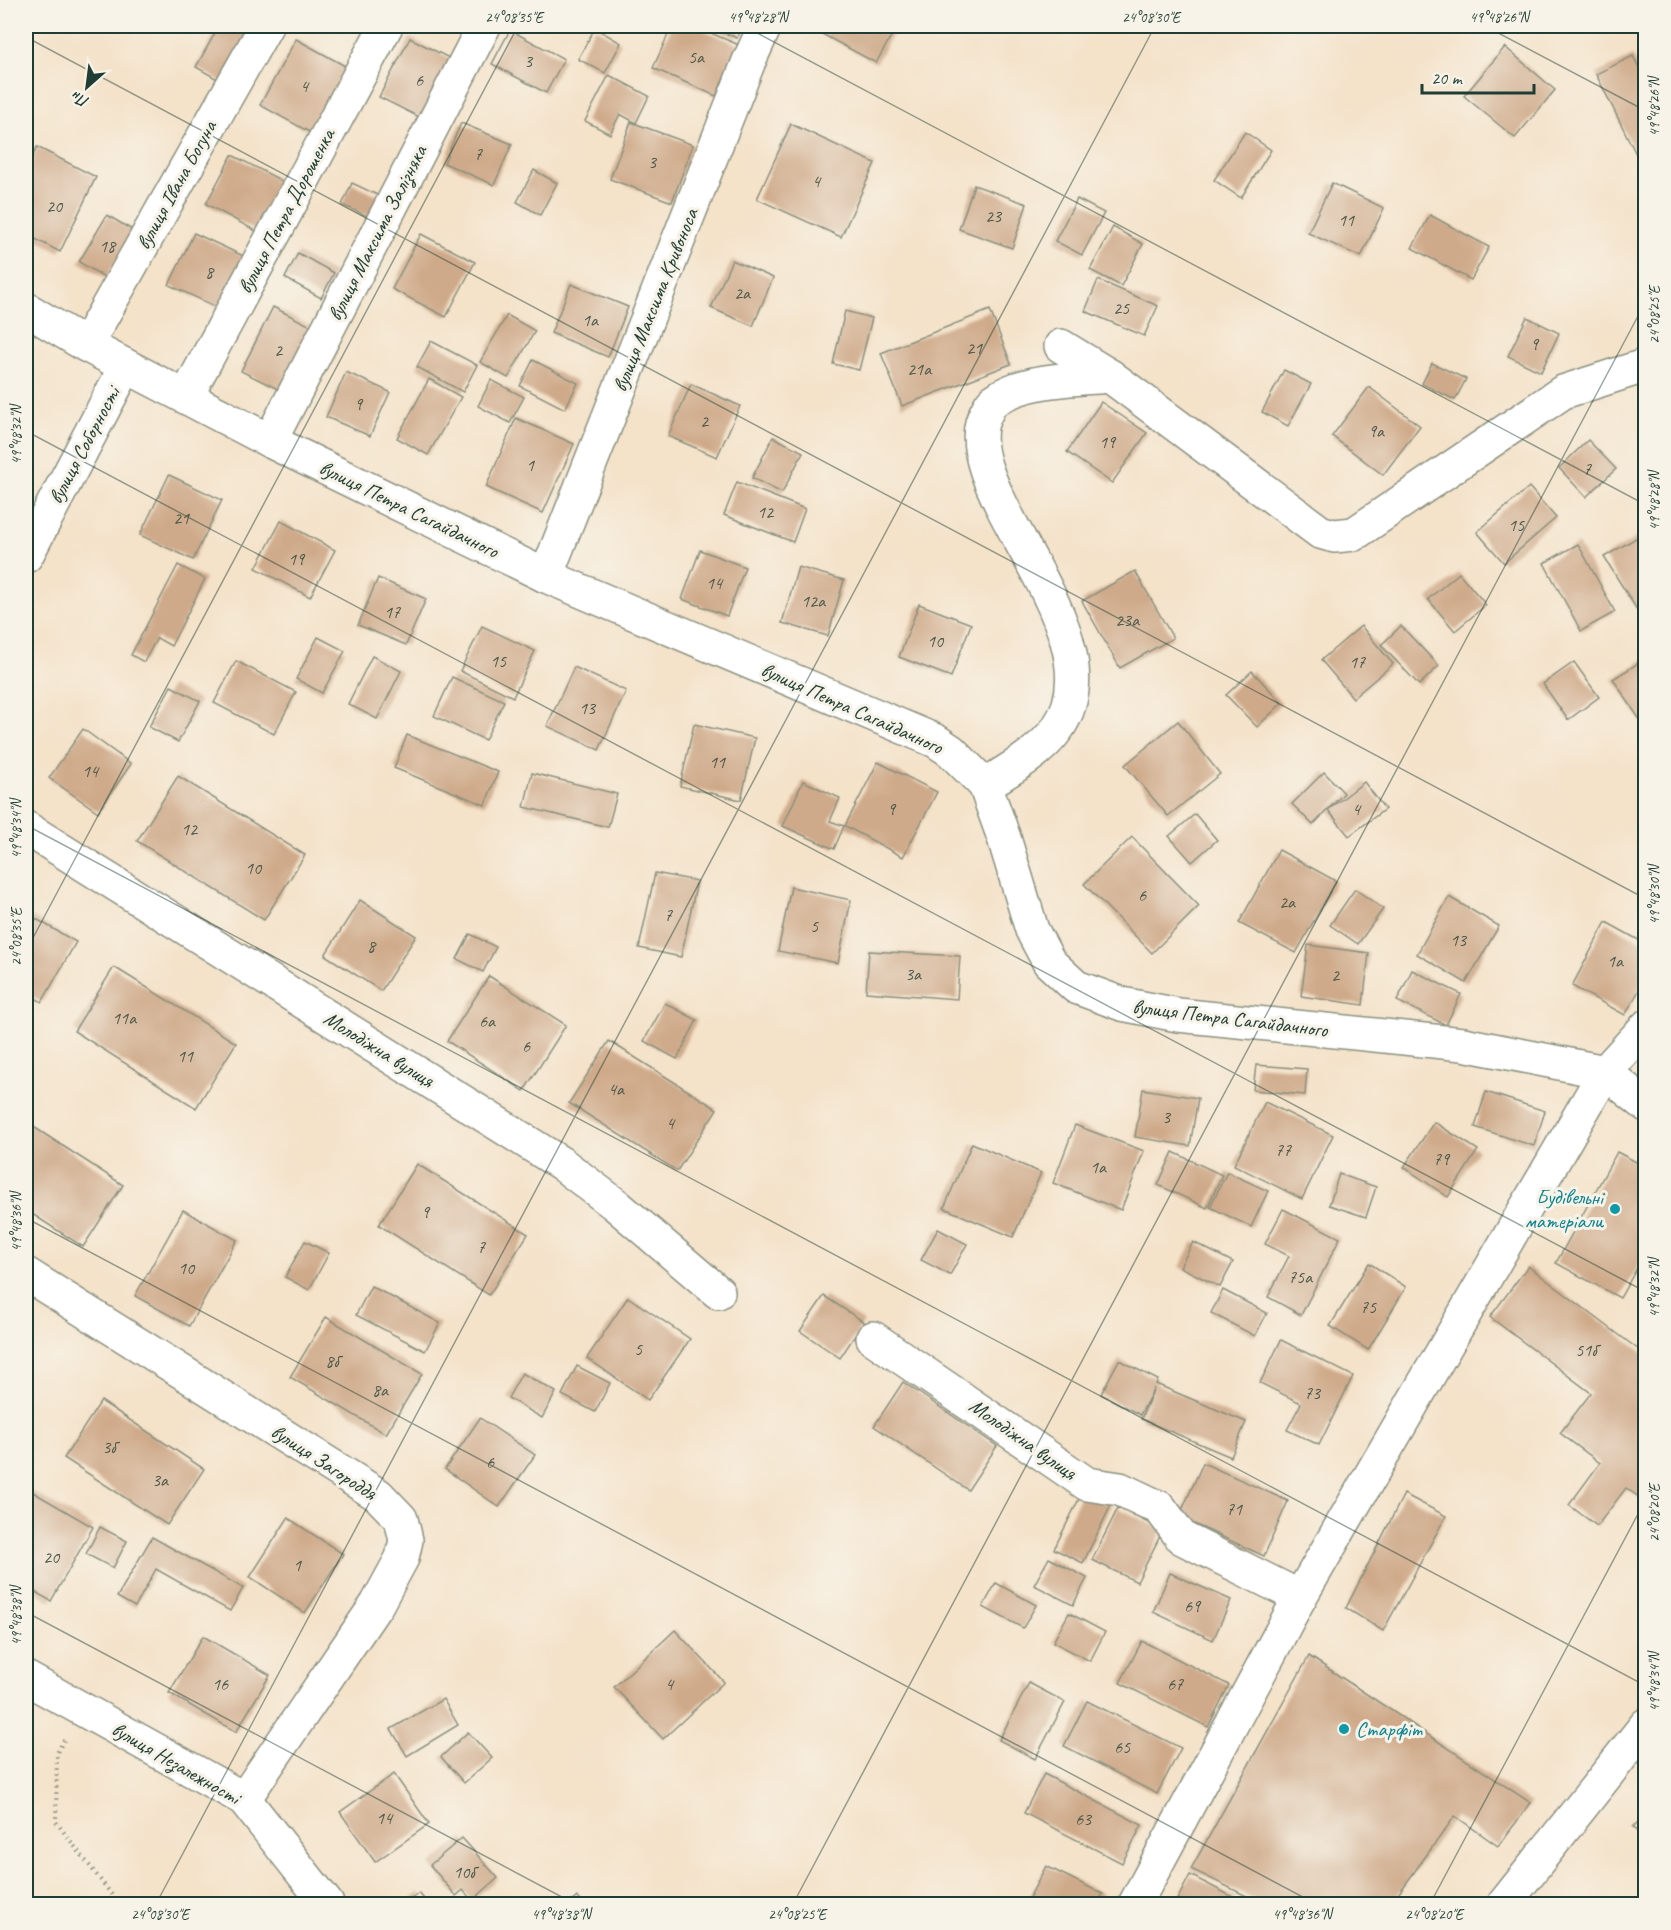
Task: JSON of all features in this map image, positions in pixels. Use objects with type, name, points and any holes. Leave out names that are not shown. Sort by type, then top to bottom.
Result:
[{"type":"street","name":"вулиця Івана Богуна","points":[[86,345],[266,26]]},
{"type":"street","name":"вулиця Петра Дорошенка","points":[[186,397],[386,26]]},
{"type":"street","name":"вулиця Максима Залізняка","points":[[270,441],[484,26]]},
{"type":"street","name":"вулиця Максима Кривоноса","points":[[546,576],[749,61],[765,26]]},
{"type":"street","name":"вулиця Петра Сагайдачного","points":[[26,309],[86,345],[270,441],[546,576],[936,741],[951,751],[985,785],[1032,930],[1049,962],[1076,987],[1122,1004],[1178,1015],[1463,1044],[1605,1072]]},
{"type":"street","points":[[1061,346],[1110,376],[1320,532],[1334,536],[1354,534],[1563,392],[1645,367]]},
{"type":"street","name":"вулиця Соборності","points":[[26,556],[126,366]]},
{"type":"street","points":[[985,785],[1042,747],[1057,729],[1068,707],[1072,681],[1069,649],[1057,611],[991,481],[981,448],[981,421],[993,401],[1019,388],[1110,376]]},
{"type":"street","name":"Молодіжна вулиця","points":[[26,828],[562,1164],[616,1205],[718,1292]]},
{"type":"street","points":[[1135,1905],[1300,1597],[1605,1072],[1646,1027]]},
{"type":"street","points":[[1605,1072],[1646,1105]]},
{"type":"street","name":"вулиця Загороддя","points":[[26,1274],[378,1495],[402,1519],[406,1540],[402,1558],[377,1604],[244,1799]]},
{"type":"street","name":"Молодіжна вулиця","points":[[873,1338],[1087,1484],[1120,1489],[1160,1508],[1182,1538],[1300,1597]]},
{"type":"street","name":"вулиця Незалежності","points":[[26,1678],[244,1799],[327,1905]]},
{"type":"street","points":[[1504,1905],[1646,1725]]},
{"type":"path","points":[[81,1709],[57,1753],[56,1822],[119,1905]]},
{"type":"building","points":[[219,26],[258,26],[226,84],[196,67]]},
{"type":"building","points":[[672,26],[694,26],[739,45],[716,96],[653,68]]},
{"type":"building","points":[[708,26],[743,26],[737,38]]},
{"type":"building","points":[[824,26],[897,26],[876,63],[820,33]]},
{"type":"building","points":[[595,28],[621,43],[605,73],[578,59]]},
{"type":"building","points":[[510,30],[564,59],[546,93],[492,64]]},
{"type":"building","points":[[410,38],[459,63],[429,122],[379,97]]},
{"type":"building","points":[[296,39],[347,67],[311,133],[260,105]]},
{"type":"building","points":[[1505,47],[1555,90],[1515,138],[1464,96]]},
{"type":"building","points":[[1633,56],[1646,81],[1646,161],[1641,164],[1596,74]]},
{"type":"building","points":[[609,75],[649,96],[636,123],[620,114],[610,134],[585,121]]},
{"type":"building","points":[[631,122],[693,145],[672,202],[610,179]]},
{"type":"building","points":[[461,123],[512,144],[494,185],[444,163]]},
{"type":"building","points":[[791,124],[875,163],[841,237],[757,199]]},
{"type":"building","points":[[1245,132],[1271,150],[1241,198],[1214,180]]},
{"type":"building","points":[[37,147],[96,177],[60,252],[26,234],[26,171]]},
{"type":"building","points":[[232,155],[292,186],[265,236],[206,204]]},
{"type":"building","points":[[534,170],[557,183],[540,215],[517,202]]},
{"type":"building","points":[[352,183],[382,197],[372,218],[342,205]]},
{"type":"building","points":[[1332,183],[1384,208],[1361,257],[1308,233]]},
{"type":"building","points":[[974,185],[1027,204],[1012,248],[959,229]]},
{"type":"building","points":[[1077,199],[1104,213],[1082,255],[1055,241]]},
{"type":"building","points":[[107,215],[134,231],[106,278],[79,262]]},
{"type":"building","points":[[1430,215],[1489,247],[1471,280],[1412,248]]},
{"type":"building","points":[[1113,227],[1143,244],[1121,286],[1090,270]]},
{"type":"building","points":[[194,233],[250,259],[225,311],[169,285]]},
{"type":"building","points":[[421,234],[475,262],[446,317],[392,289]]},
{"type":"building","points":[[298,253],[334,273],[321,298],[285,278]]},
{"type":"building","points":[[732,260],[773,278],[753,326],[711,308]]},
{"type":"building","points":[[1098,280],[1158,306],[1144,336],[1085,311]]},
{"type":"building","points":[[571,284],[628,307],[608,357],[551,333]]},
{"type":"building","points":[[273,307],[315,328],[284,392],[241,371]]},
{"type":"building","points":[[990,310],[1011,364],[902,406],[881,353]]},
{"type":"building","points":[[845,311],[872,318],[859,370],[833,364]]},
{"type":"building","points":[[507,315],[535,331],[508,378],[480,362]]},
{"type":"building","points":[[1527,317],[1559,333],[1541,372],[1508,356]]},
{"type":"building","points":[[431,341],[477,365],[463,392],[417,367]]},
{"type":"building","points":[[533,360],[578,383],[565,409],[520,386]]},
{"type":"building","points":[[1432,363],[1466,379],[1455,400],[1422,384]]},
{"type":"building","points":[[1284,370],[1311,384],[1288,426],[1262,412]]},
{"type":"building","points":[[346,372],[390,392],[370,436],[326,417]]},
{"type":"building","points":[[429,379],[461,397],[428,455],[397,438]]},
{"type":"building","points":[[491,380],[524,397],[510,423],[478,406]]},
{"type":"building","points":[[691,384],[740,406],[717,457],[668,436]]},
{"type":"building","points":[[1369,387],[1420,426],[1383,475],[1332,436]]},
{"type":"building","points":[[1101,402],[1147,433],[1112,483],[1067,452]]},
{"type":"building","points":[[516,418],[574,444],[543,513],[486,487]]},
{"type":"building","points":[[773,437],[803,452],[782,493],[752,478]]},
{"type":"building","points":[[1588,440],[1616,469],[1586,497],[1559,468]]},
{"type":"building","points":[[169,475],[222,500],[193,560],[140,535]]},
{"type":"building","points":[[737,482],[805,509],[793,542],[724,515]]},
{"type":"building","points":[[1529,487],[1556,518],[1504,563],[1477,532]]},
{"type":"building","points":[[281,521],[335,550],[310,597],[256,568]]},
{"type":"building","points":[[1646,532],[1646,609],[1639,613],[1604,557]]},
{"type":"building","points":[[1578,544],[1615,612],[1581,631],[1544,563]]},
{"type":"building","points":[[700,550],[745,567],[727,616],[682,599]]},
{"type":"building","points":[[178,565],[205,579],[171,646],[157,638],[144,662],[131,655]]},
{"type":"building","points":[[798,567],[844,580],[828,636],[782,623]]},
{"type":"building","points":[[1135,571],[1173,638],[1120,668],[1082,601]]},
{"type":"building","points":[[1459,573],[1486,605],[1455,631],[1428,599]]},
{"type":"building","points":[[378,578],[426,599],[406,645],[358,625]]},
{"type":"building","points":[[919,604],[971,624],[951,677],[899,657]]},
{"type":"building","points":[[482,626],[535,651],[513,697],[460,671]]},
{"type":"building","points":[[1361,626],[1393,664],[1353,698],[1321,660]]},
{"type":"building","points":[[1401,626],[1439,666],[1419,685],[1381,645]]},
{"type":"building","points":[[318,637],[345,651],[322,693],[296,679]]},
{"type":"building","points":[[372,656],[401,671],[377,719],[348,704]]},
{"type":"building","points":[[1646,658],[1646,729],[1613,679]]},
{"type":"building","points":[[236,661],[296,692],[274,734],[214,703]]},
{"type":"building","points":[[1574,662],[1599,697],[1568,720],[1543,684]]},
{"type":"building","points":[[574,667],[626,691],[599,750],[547,726]]},
{"type":"building","points":[[1252,671],[1282,703],[1257,727],[1226,695]]},
{"type":"building","points":[[452,677],[504,701],[485,740],[434,716]]},
{"type":"building","points":[[171,686],[200,701],[178,742],[149,727]]},
{"type":"building","points":[[1178,721],[1220,774],[1168,816],[1125,765]]},
{"type":"building","points":[[694,724],[755,738],[741,800],[680,786]]},
{"type":"building","points":[[83,729],[131,764],[98,812],[49,778]]},
{"type":"building","points":[[407,735],[498,772],[485,805],[394,768]]},
{"type":"building","points":[[878,762],[937,792],[903,857],[845,826]]},
{"type":"building","points":[[1324,772],[1344,793],[1313,825],[1292,804]]},
{"type":"building","points":[[532,773],[617,794],[608,827],[524,807]]},
{"type":"building","points":[[178,776],[305,855],[264,920],[137,841]]},
{"type":"building","points":[[803,781],[840,798],[830,821],[844,826],[834,849],[783,826]]},
{"type":"building","points":[[1364,782],[1385,809],[1349,836],[1328,810]]},
{"type":"building","points":[[1195,814],[1217,840],[1192,862],[1169,836]]},
{"type":"building","points":[[1132,837],[1199,906],[1152,953],[1084,884]]},
{"type":"building","points":[[1279,850],[1336,881],[1296,953],[1239,923]]},
{"type":"building","points":[[655,873],[697,881],[681,957],[639,948]]},
{"type":"building","points":[[791,887],[851,900],[838,963],[778,951]]},
{"type":"building","points":[[1355,889],[1383,909],[1358,944],[1330,925]]},
{"type":"building","points":[[1449,897],[1499,926],[1466,983],[1417,954]]},
{"type":"building","points":[[360,900],[416,936],[381,991],[325,955]]},
{"type":"building","points":[[26,913],[76,942],[42,1002],[26,993]]},
{"type":"building","points":[[1606,922],[1646,944],[1646,978],[1625,1015],[1572,986]]},
{"type":"building","points":[[470,934],[496,947],[483,972],[457,959]]},
{"type":"building","points":[[1308,945],[1369,953],[1363,1005],[1301,996]]},
{"type":"building","points":[[869,951],[960,956],[957,999],[866,992]]},
{"type":"building","points":[[114,967],[236,1043],[196,1108],[74,1031]]},
{"type":"building","points":[[1412,970],[1461,994],[1446,1025],[1397,1001]]},
{"type":"building","points":[[489,976],[566,1025],[524,1091],[447,1041]]},
{"type":"building","points":[[665,1003],[697,1020],[677,1059],[644,1041]]},
{"type":"building","points":[[609,1041],[717,1109],[677,1171],[569,1103]]},
{"type":"building","points":[[1256,1065],[1307,1069],[1305,1095],[1253,1090]]},
{"type":"building","points":[[1143,1089],[1198,1098],[1190,1146],[1135,1137]]},
{"type":"building","points":[[1486,1092],[1545,1111],[1534,1146],[1475,1127]]},
{"type":"building","points":[[1265,1102],[1333,1135],[1302,1199],[1234,1165]]},
{"type":"building","points":[[26,1122],[123,1185],[83,1247],[26,1210]]},
{"type":"building","points":[[1434,1122],[1478,1150],[1448,1197],[1404,1167]]},
{"type":"building","points":[[1075,1125],[1144,1151],[1121,1210],[1053,1183]]},
{"type":"building","points":[[972,1143],[1041,1173],[1013,1237],[944,1208]]},
{"type":"building","points":[[1173,1152],[1222,1175],[1207,1208],[1158,1185]]},
{"type":"building","name":"Будівельні матеріали","points":[[1617,1152],[1646,1167],[1646,1252],[1620,1298],[1556,1263]]},
{"type":"building","points":[[417,1164],[528,1234],[489,1295],[379,1225]]},
{"type":"building","points":[[1227,1172],[1268,1191],[1251,1227],[1210,1207]]},
{"type":"building","points":[[1339,1174],[1376,1187],[1366,1217],[1329,1205]]},
{"type":"building","points":[[1283,1209],[1340,1238],[1301,1315],[1268,1297],[1289,1256],[1265,1244]]},
{"type":"building","points":[[183,1210],[237,1240],[189,1326],[135,1296]]},
{"type":"building","points":[[938,1229],[967,1244],[950,1275],[921,1260]]},
{"type":"building","points":[[305,1241],[329,1253],[309,1290],[285,1277]]},
{"type":"building","points":[[1193,1242],[1233,1262],[1220,1287],[1180,1267]]},
{"type":"building","points":[[1369,1263],[1406,1287],[1368,1350],[1330,1326]]},
{"type":"building","points":[[1528,1266],[1643,1353],[1646,1349],[1646,1502],[1626,1488],[1597,1526],[1569,1505],[1600,1463],[1560,1433],[1591,1393],[1490,1317]]},
{"type":"building","points":[[371,1286],[440,1323],[425,1351],[356,1315]]},
{"type":"building","points":[[1223,1290],[1267,1313],[1255,1336],[1211,1313]]},
{"type":"building","points":[[824,1296],[864,1322],[840,1358],[800,1331]]},
{"type":"building","points":[[628,1297],[690,1339],[648,1400],[587,1358]]},
{"type":"building","points":[[326,1317],[422,1374],[386,1434],[290,1377]]},
{"type":"building","points":[[1281,1340],[1353,1376],[1319,1445],[1287,1430],[1301,1403],[1260,1383]]},
{"type":"building","points":[[1119,1360],[1158,1380],[1156,1384],[1246,1422],[1231,1457],[1141,1419],[1154,1388],[1140,1415],[1101,1394]]},
{"type":"building","points":[[577,1366],[610,1383],[595,1412],[562,1395]]},
{"type":"building","points":[[522,1373],[556,1392],[542,1418],[508,1398]]},
{"type":"building","points":[[903,1382],[997,1446],[968,1490],[874,1426]]},
{"type":"building","points":[[101,1401],[204,1469],[167,1525],[64,1458]]},
{"type":"building","points":[[480,1418],[535,1455],[499,1507],[445,1469]]},
{"type":"building","points":[[1203,1463],[1288,1501],[1264,1556],[1179,1517]]},
{"type":"building","points":[[26,1488],[93,1527],[51,1601],[26,1587]]},
{"type":"building","points":[[1083,1491],[1111,1505],[1083,1563],[1054,1549]]},
{"type":"building","points":[[1404,1494],[1446,1516],[1383,1631],[1346,1608]]},
{"type":"building","points":[[1118,1508],[1163,1530],[1137,1582],[1092,1560]]},
{"type":"building","points":[[288,1518],[343,1554],[305,1613],[250,1577]]},
{"type":"building","points":[[100,1527],[127,1541],[113,1568],[86,1554]]},
{"type":"building","points":[[152,1537],[243,1588],[230,1611],[156,1569],[135,1607],[117,1597]]},
{"type":"building","points":[[1049,1558],[1087,1578],[1073,1605],[1034,1585]]},
{"type":"building","points":[[1170,1573],[1231,1600],[1213,1640],[1153,1612]]},
{"type":"building","points":[[996,1583],[1036,1605],[1023,1628],[983,1607]]},
{"type":"building","points":[[1069,1613],[1105,1632],[1090,1661],[1053,1642]]},
{"type":"building","points":[[675,1630],[724,1682],[663,1739],[614,1687]]},
{"type":"building","points":[[203,1636],[270,1675],[236,1732],[169,1693]]},
{"type":"building","points":[[1142,1641],[1229,1685],[1208,1727],[1120,1683]]},
{"type":"building","name":"Старфіт","points":[[1309,1656],[1531,1803],[1498,1846],[1455,1816],[1391,1904],[1263,1904],[1191,1869]]},
{"type":"building","points":[[1029,1683],[1065,1702],[1035,1759],[999,1740]]},
{"type":"building","points":[[443,1699],[458,1725],[407,1756],[391,1729]]},
{"type":"building","points":[[1087,1701],[1181,1748],[1157,1794],[1064,1746]]},
{"type":"building","points":[[468,1732],[492,1758],[464,1783],[441,1757]]},
{"type":"building","points":[[394,1774],[429,1824],[375,1862],[340,1812]]},
{"type":"building","points":[[1044,1774],[1142,1825],[1122,1863],[1024,1813]]},
{"type":"building","points":[[1646,1814],[1646,1839],[1633,1827]]},
{"type":"building","points":[[462,1838],[498,1878],[472,1901],[463,1890],[456,1896],[430,1865]]},
{"type":"building","points":[[1046,1866],[1103,1894],[1097,1904],[1026,1904]]},
{"type":"building","points":[[1190,1875],[1235,1898],[1231,1904],[1175,1904]]},
{"type":"building","points":[[419,1893],[428,1904],[405,1904]]},
{"type":"building","points":[[577,1897],[584,1904],[569,1904]]},
{"type":"place","name":"Будівельні матеріали","points":[[1615,1209]]},
{"type":"place","name":"Старфіт","points":[[1344,1729]]}]
